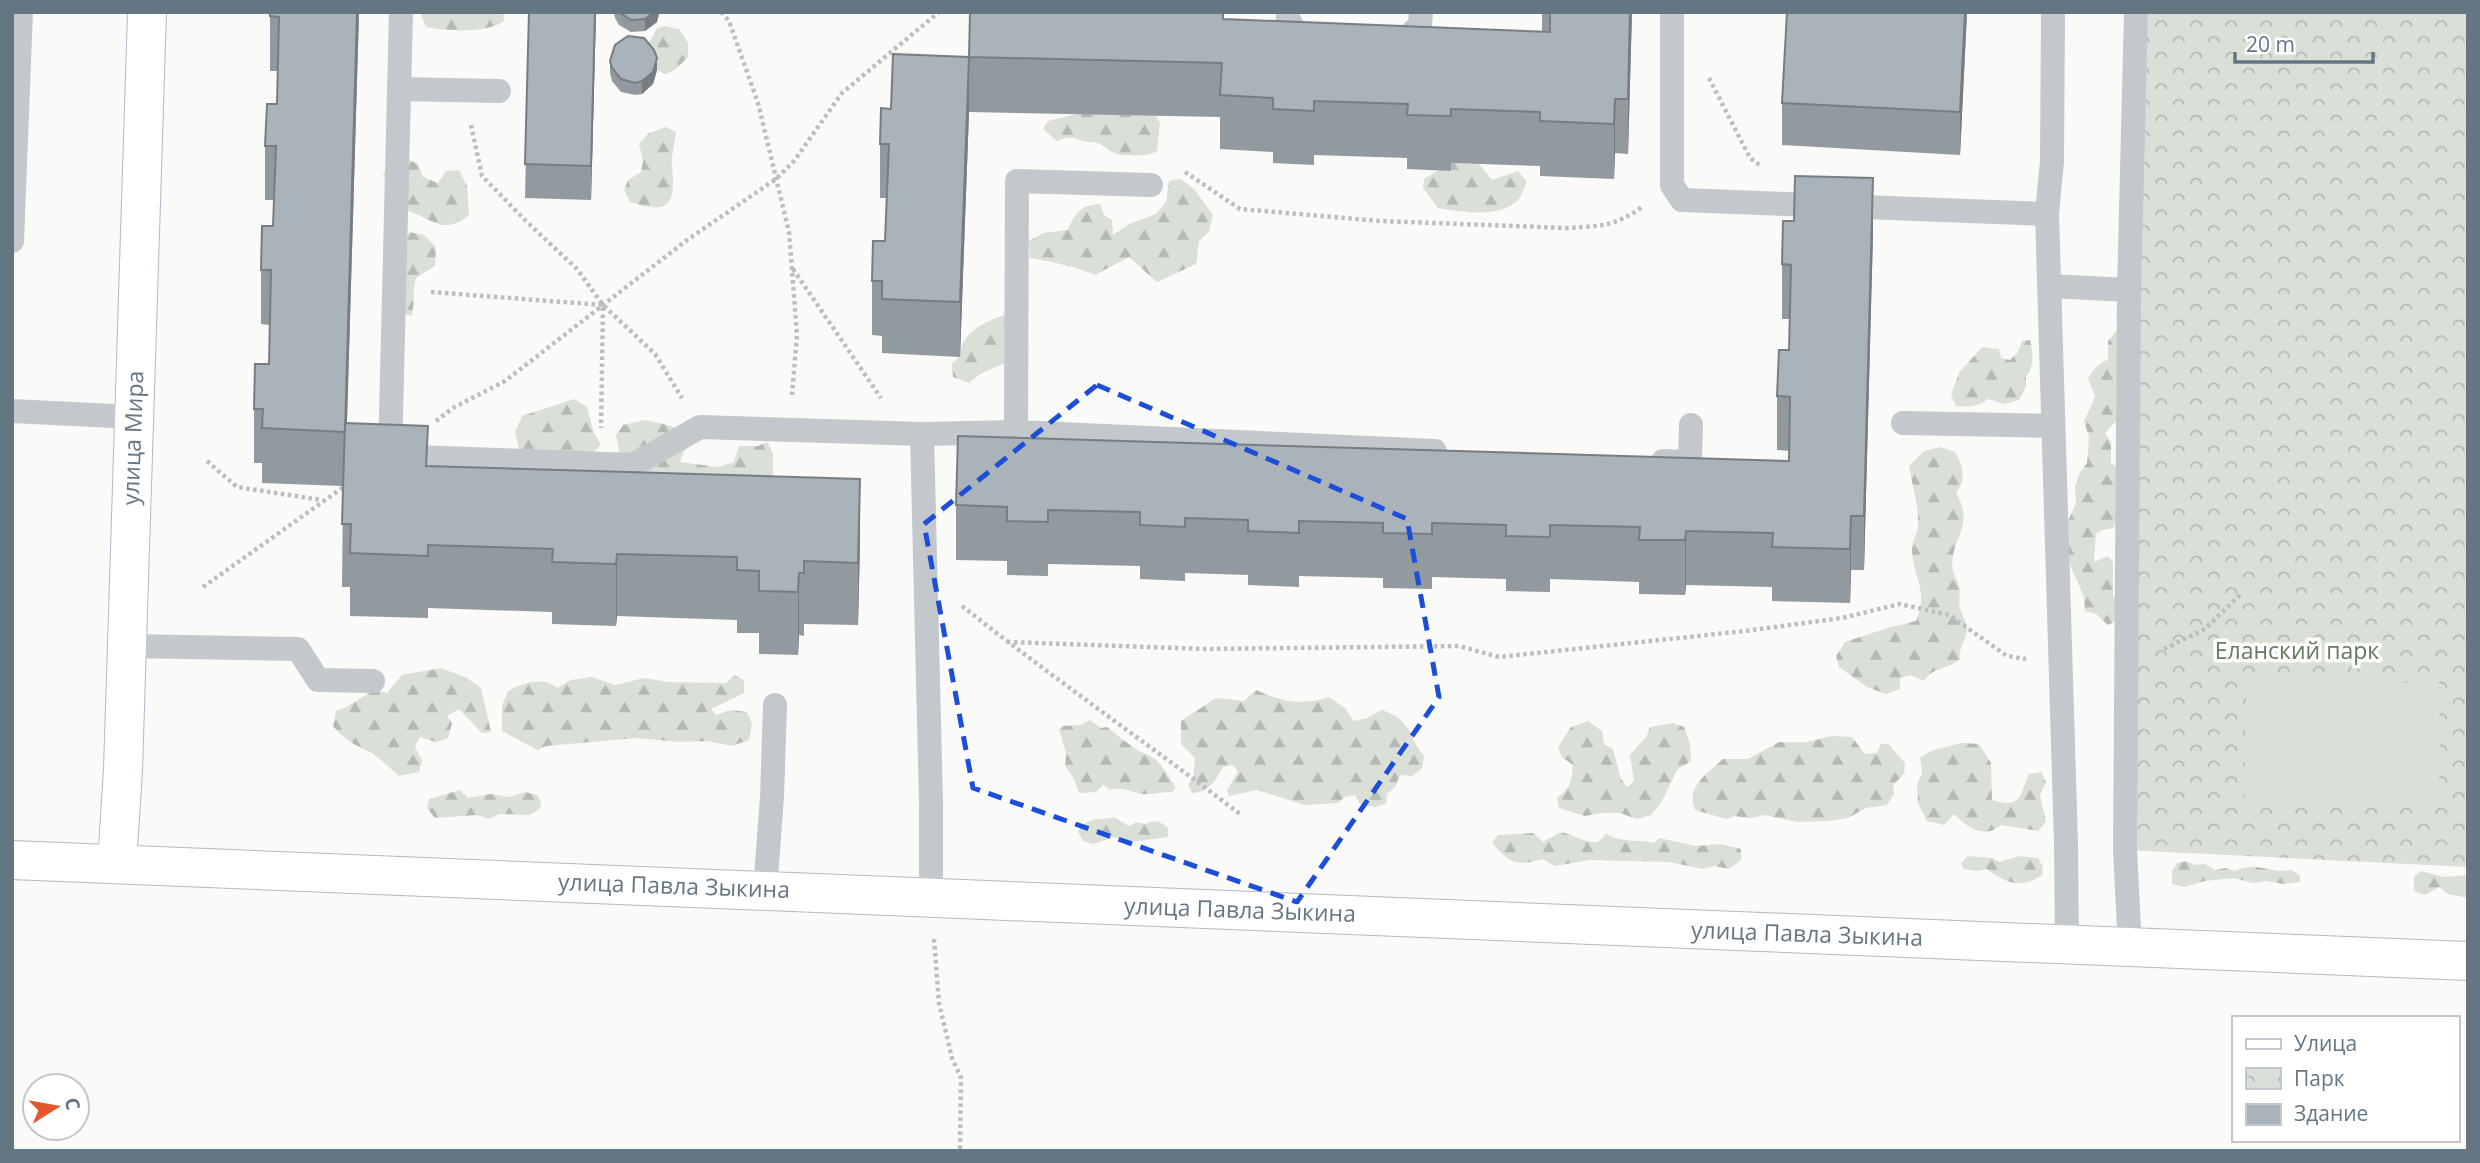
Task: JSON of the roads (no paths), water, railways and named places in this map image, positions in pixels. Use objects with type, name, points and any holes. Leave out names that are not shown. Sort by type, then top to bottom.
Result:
[{"type":"main road","name":"улица Мира","points":[[117,864],[127,646],[147,12]]},
{"type":"main road","name":"улица Павла Зыкина","points":[[12,860],[2468,961]]},
{"type":"lane","points":[[12,241],[21,12]]},
{"type":"lane","points":[[401,12],[390,456],[633,465],[700,427],[916,434],[1016,432],[1451,452]]},
{"type":"lane","points":[[1288,12],[1288,19],[1298,35],[1337,38]]},
{"type":"lane","points":[[1363,40],[1401,43],[1420,24],[1421,12]]},
{"type":"lane","points":[[1671,12],[1672,185],[1682,200],[2047,214]]},
{"type":"lane","points":[[2053,12],[2052,161],[2047,214],[2067,944]]},
{"type":"lane","points":[[2130,947],[2125,850],[2129,290],[2136,12]]},
{"type":"lane","points":[[399,89],[499,91]]},
{"type":"lane","points":[[1016,432],[1017,181],[1150,185]]},
{"type":"lane","points":[[2050,286],[2129,290]]},
{"type":"lane","points":[[12,411],[134,417]]},
{"type":"lane","points":[[1903,423],[2053,426]]},
{"type":"lane","points":[[1634,460],[1690,462],[1690,425]]},
{"type":"lane","points":[[916,434],[926,577],[931,896]]},
{"type":"lane","points":[[127,646],[298,649],[318,680],[373,681]]},
{"type":"lane","points":[[765,890],[775,705]]},
{"type":"park label","name":"Еланский парк","points":[[2297,651]]}]
